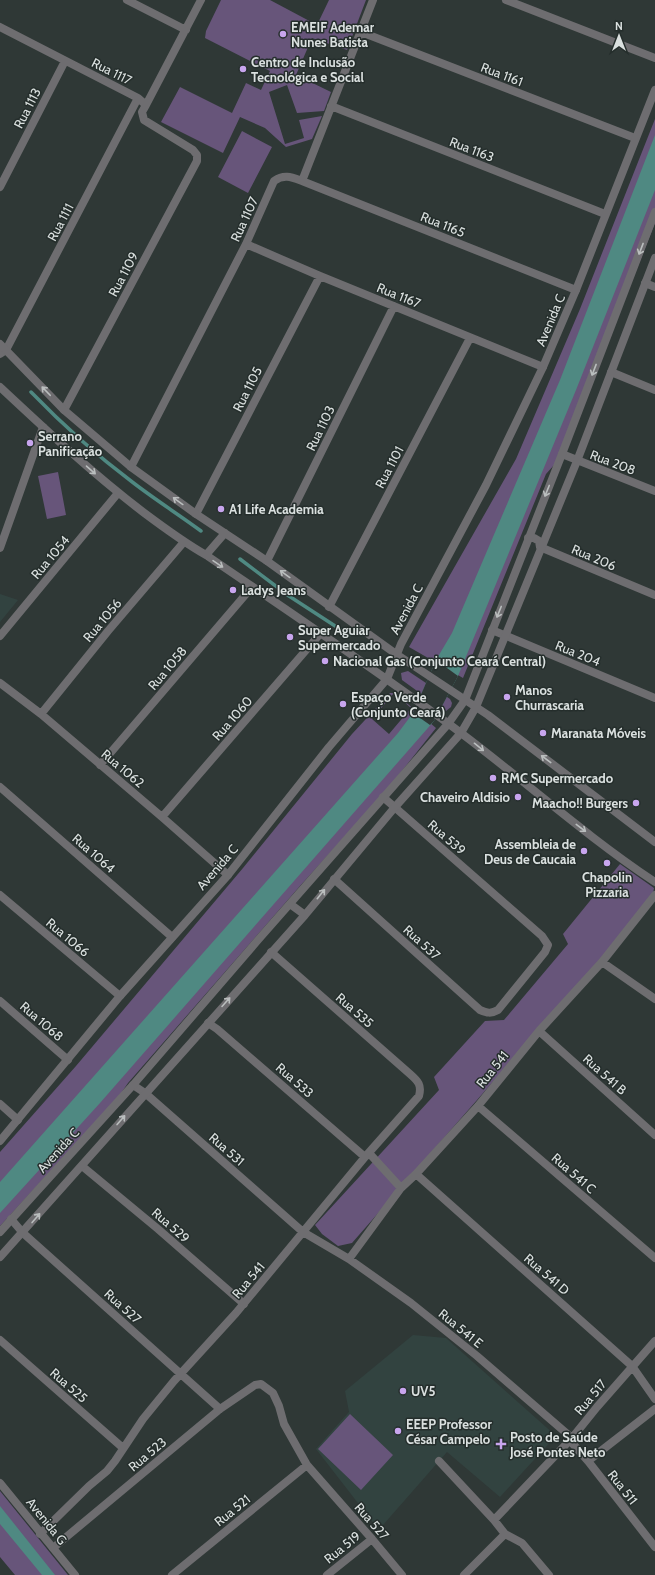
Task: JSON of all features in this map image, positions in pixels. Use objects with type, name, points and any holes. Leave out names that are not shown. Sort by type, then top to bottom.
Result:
[{"type":"street","points":[[126,0],[186,30]]},
{"type":"street","points":[[146,105],[201,0]]},
{"type":"street","points":[[302,181],[373,0]]},
{"type":"street","points":[[506,0],[655,58]]},
{"type":"street","name":"Rua 1117","points":[[0,27],[138,98],[146,105]]},
{"type":"street","name":"Rua 1161","points":[[361,32],[635,138]]},
{"type":"street","name":"Rua 1113","points":[[0,187],[65,61]]},
{"type":"street","name":"Avenida C","points":[[0,1141],[120,996],[228,876],[329,747],[386,679],[396,654],[486,486],[543,367],[576,290],[655,90]]},
{"type":"street","name":"Rua 1111","points":[[2,349],[138,98]]},
{"type":"street","name":"Rua 1109","points":[[64,410],[197,160],[197,155],[193,150],[144,120],[142,112],[146,105]]},
{"type":"street","name":"Rua 1163","points":[[331,106],[605,214]]},
{"type":"street","name":"Rua 1107","points":[[131,467],[246,244],[274,181],[280,177],[287,176],[302,181]]},
{"type":"street","name":"Rua 1165","points":[[302,181],[576,290]]},
{"type":"street","name":"Avenida C","points":[[0,1232],[133,1085],[448,724],[465,700],[655,212]]},
{"type":"street","name":"Rua 1167","points":[[246,244],[320,276],[543,367]]},
{"type":"street","points":[[0,1258],[305,915],[395,807],[461,733],[476,707],[540,547],[577,461],[655,258]]},
{"type":"street","name":"Rua 1105","points":[[196,514],[320,276]]},
{"type":"street","points":[[645,283],[655,287]]},
{"type":"street","name":"Rua 1103","points":[[267,561],[394,306]]},
{"type":"street","name":"Rua 1101","points":[[328,607],[470,338]]},
{"type":"street","points":[[2,349],[64,410],[131,467],[196,514],[267,561],[328,607],[476,707],[655,842]]},
{"type":"street","points":[[611,372],[655,390]]},
{"type":"street","points":[[0,387],[118,493],[184,543],[206,555],[418,702],[461,733],[553,806],[655,882]]},
{"type":"street","points":[[0,548],[43,427]]},
{"type":"street","name":"Rua 208","points":[[562,454],[655,492]]},
{"type":"street","name":"Rua 1054","points":[[0,636],[118,493]]},
{"type":"street","points":[[206,555],[225,533]]},
{"type":"street","name":"Rua 206","points":[[528,538],[534,538],[539,541],[540,547],[655,595]]},
{"type":"street","name":"Rua 1056","points":[[41,714],[117,620],[184,543]]},
{"type":"street","name":"Rua 1058","points":[[100,765],[252,587]]},
{"type":"street","name":"Rua 204","points":[[492,630],[655,698]]},
{"type":"street","name":"Rua 1060","points":[[162,817],[320,634]]},
{"type":"street","name":"Rua 1062","points":[[0,683],[41,714],[162,817],[228,876]]},
{"type":"street","name":"Rua 1064","points":[[0,787],[172,937]]},
{"type":"street","name":"Rua 539","points":[[383,797],[542,936],[548,945],[545,952],[498,1010]]},
{"type":"street","name":"Rua 537","points":[[334,879],[480,1010],[489,1013],[494,1013],[498,1010]]},
{"type":"street","name":"Rua 1066","points":[[0,895],[120,996]]},
{"type":"street","name":"Rua 541","points":[[349,1259],[401,1188],[416,1174],[478,1106],[540,1031],[602,962],[655,895]]},
{"type":"street","points":[[290,904],[305,915]]},
{"type":"street","name":"Rua 535","points":[[271,952],[419,1082],[421,1086]]},
{"type":"street","points":[[602,962],[655,999]]},
{"type":"street","name":"Rua 1068","points":[[0,1001],[68,1060]]},
{"type":"street","name":"Rua 533","points":[[208,1023],[367,1155],[401,1188]]},
{"type":"street","name":"Rua 541 B","points":[[540,1031],[655,1135]]},
{"type":"street","name":"Rua 531","points":[[133,1085],[303,1232]]},
{"type":"street","name":"Rua 541","points":[[180,1374],[244,1304],[367,1155],[419,1096],[421,1086]]},
{"type":"street","points":[[0,1104],[18,1120]]},
{"type":"street","name":"Rua 541 C","points":[[478,1106],[655,1258]]},
{"type":"street","name":"Rua 529","points":[[82,1166],[158,1229],[244,1304]]},
{"type":"street","name":"Rua 541 D","points":[[416,1174],[632,1366],[655,1399]]},
{"type":"street","name":"Rua 527","points":[[11,1219],[23,1233],[220,1409]]},
{"type":"street","name":"Rua 541 E","points":[[303,1232],[349,1259],[411,1303],[572,1438],[573,1444],[588,1461]]},
{"type":"street","name":"Rua 525","points":[[0,1340],[123,1448]]},
{"type":"street","name":"Rua 517","points":[[494,1520],[572,1438],[655,1340]]},
{"type":"street","name":"Rua 523","points":[[40,1534],[89,1486],[107,1471],[143,1419],[180,1374]]},
{"type":"street","name":"Rua 527","points":[[261,1384],[273,1393],[279,1406],[284,1424],[307,1464],[372,1538],[402,1575]]},
{"type":"street","name":"Rua 523","points":[[53,1548],[220,1409],[255,1385],[261,1384]]},
{"type":"street","points":[[588,1461],[655,1410]]},
{"type":"street","points":[[439,1461],[494,1520],[505,1534],[522,1543],[549,1575]]},
{"type":"street","name":"Rua 511","points":[[588,1461],[655,1547]]},
{"type":"street","name":"Rua 521","points":[[172,1575],[307,1464]]},
{"type":"street","name":"Avenida G","points":[[0,1483],[40,1534],[75,1575]]},
{"type":"street","points":[[464,1575],[505,1534]]},
{"type":"street","name":"Rua 519","points":[[326,1575],[372,1538]]},
{"type":"shaded area","points":[[221,0],[270,0],[317,25],[329,0],[366,0],[347,50],[312,38],[296,75],[331,92],[324,111],[297,113],[287,85],[269,92],[285,144],[304,138],[299,120],[322,116],[312,139],[286,147],[265,128],[240,117],[223,153],[161,122],[180,87],[232,113],[246,83],[261,90],[270,71],[205,38],[206,31]]},
{"type":"shaded area","points":[[655,119],[655,223],[563,455],[546,474],[463,678],[409,647],[516,459],[580,309]]},
{"type":"shaded area","points":[[242,131],[272,147],[248,193],[218,177]]},
{"type":"shaded area","points":[[58,472],[66,515],[47,519],[38,476]]},
{"type":"shaded area","points":[[0,594],[18,600],[0,622]]},
{"type":"shaded area","points":[[408,671],[450,699],[452,703],[451,707],[446,711],[442,709],[402,680],[401,673]]},
{"type":"shaded area","points":[[390,693],[394,693],[395,693],[436,728],[386,791],[300,886],[128,1083],[117,1099],[0,1226],[0,1152],[76,1066],[243,868],[352,734]],"holes":[[[394,693],[411,708],[389,734],[372,719]]]},
{"type":"shaded area","points":[[620,864],[654,888],[652,900],[352,1243],[338,1246],[322,1234],[315,1225],[439,1090],[434,1077],[485,1021],[504,1020],[568,944],[563,934]]},
{"type":"shaded area","name":"EEEP Professor César Campelo","points":[[413,1335],[446,1338],[555,1435],[555,1437],[500,1497],[447,1452],[383,1525],[375,1525],[316,1449],[349,1412],[345,1391]]},
{"type":"shaded area","points":[[350,1414],[393,1455],[361,1490],[318,1449]]},
{"type":"shaded area","points":[[0,1491],[68,1575],[15,1575],[0,1557]]},
{"type":"water","points":[[655,135],[655,190],[576,390],[458,676],[434,721],[100,1103],[0,1213],[0,1182],[398,733],[413,713],[436,660],[452,633],[560,380]]},
{"type":"water","points":[[0,1506],[55,1575],[42,1575],[0,1524]]},
{"type":"pier","points":[[436,660],[458,676],[434,721],[430,725],[413,713]]},
{"type":"waterway","points":[[31,392],[67,427],[105,460],[140,488],[201,531]]},
{"type":"waterway","points":[[240,559],[289,596],[349,635]]},
{"type":"place","name":"EMEIF Ademar Nunes Batista","points":[[283,34]]},
{"type":"place","name":"Centro de Inclusão Tecnológica e Social","points":[[243,69]]},
{"type":"place","name":"Serrano Panificação","points":[[30,443]]},
{"type":"place","name":"A1 Life Academia","points":[[221,509]]},
{"type":"place","name":"Ladys Jeans","points":[[233,590]]},
{"type":"place","name":"Super Aguiar Supermercado","points":[[290,637]]},
{"type":"place","name":"Nacional Gas (Conjunto Ceará Central)","points":[[325,661]]},
{"type":"place","name":"Manos Churrascaria","points":[[507,697]]},
{"type":"place","name":"Espaço Verde (Conjunto Ceará)","points":[[343,704]]},
{"type":"place","name":"Maranata Móveis","points":[[543,733]]},
{"type":"place","name":"RMC Supermercado","points":[[493,778]]},
{"type":"place","name":"Chaveiro Aldisio","points":[[518,797]]},
{"type":"place","name":"Maacho!! Burgers","points":[[636,803]]},
{"type":"place","name":"Assembleia de Deus de Caucaia","points":[[584,851]]},
{"type":"place","name":"Chapolin Pizzaria","points":[[607,863]]},
{"type":"place","name":"UV5","points":[[403,1391]]},
{"type":"place","name":"EEEP Professor César Campelo","points":[[398,1431]]},
{"type":"place","name":"Posto de Saúde José Pontes Neto","points":[[501,1444]]}]
